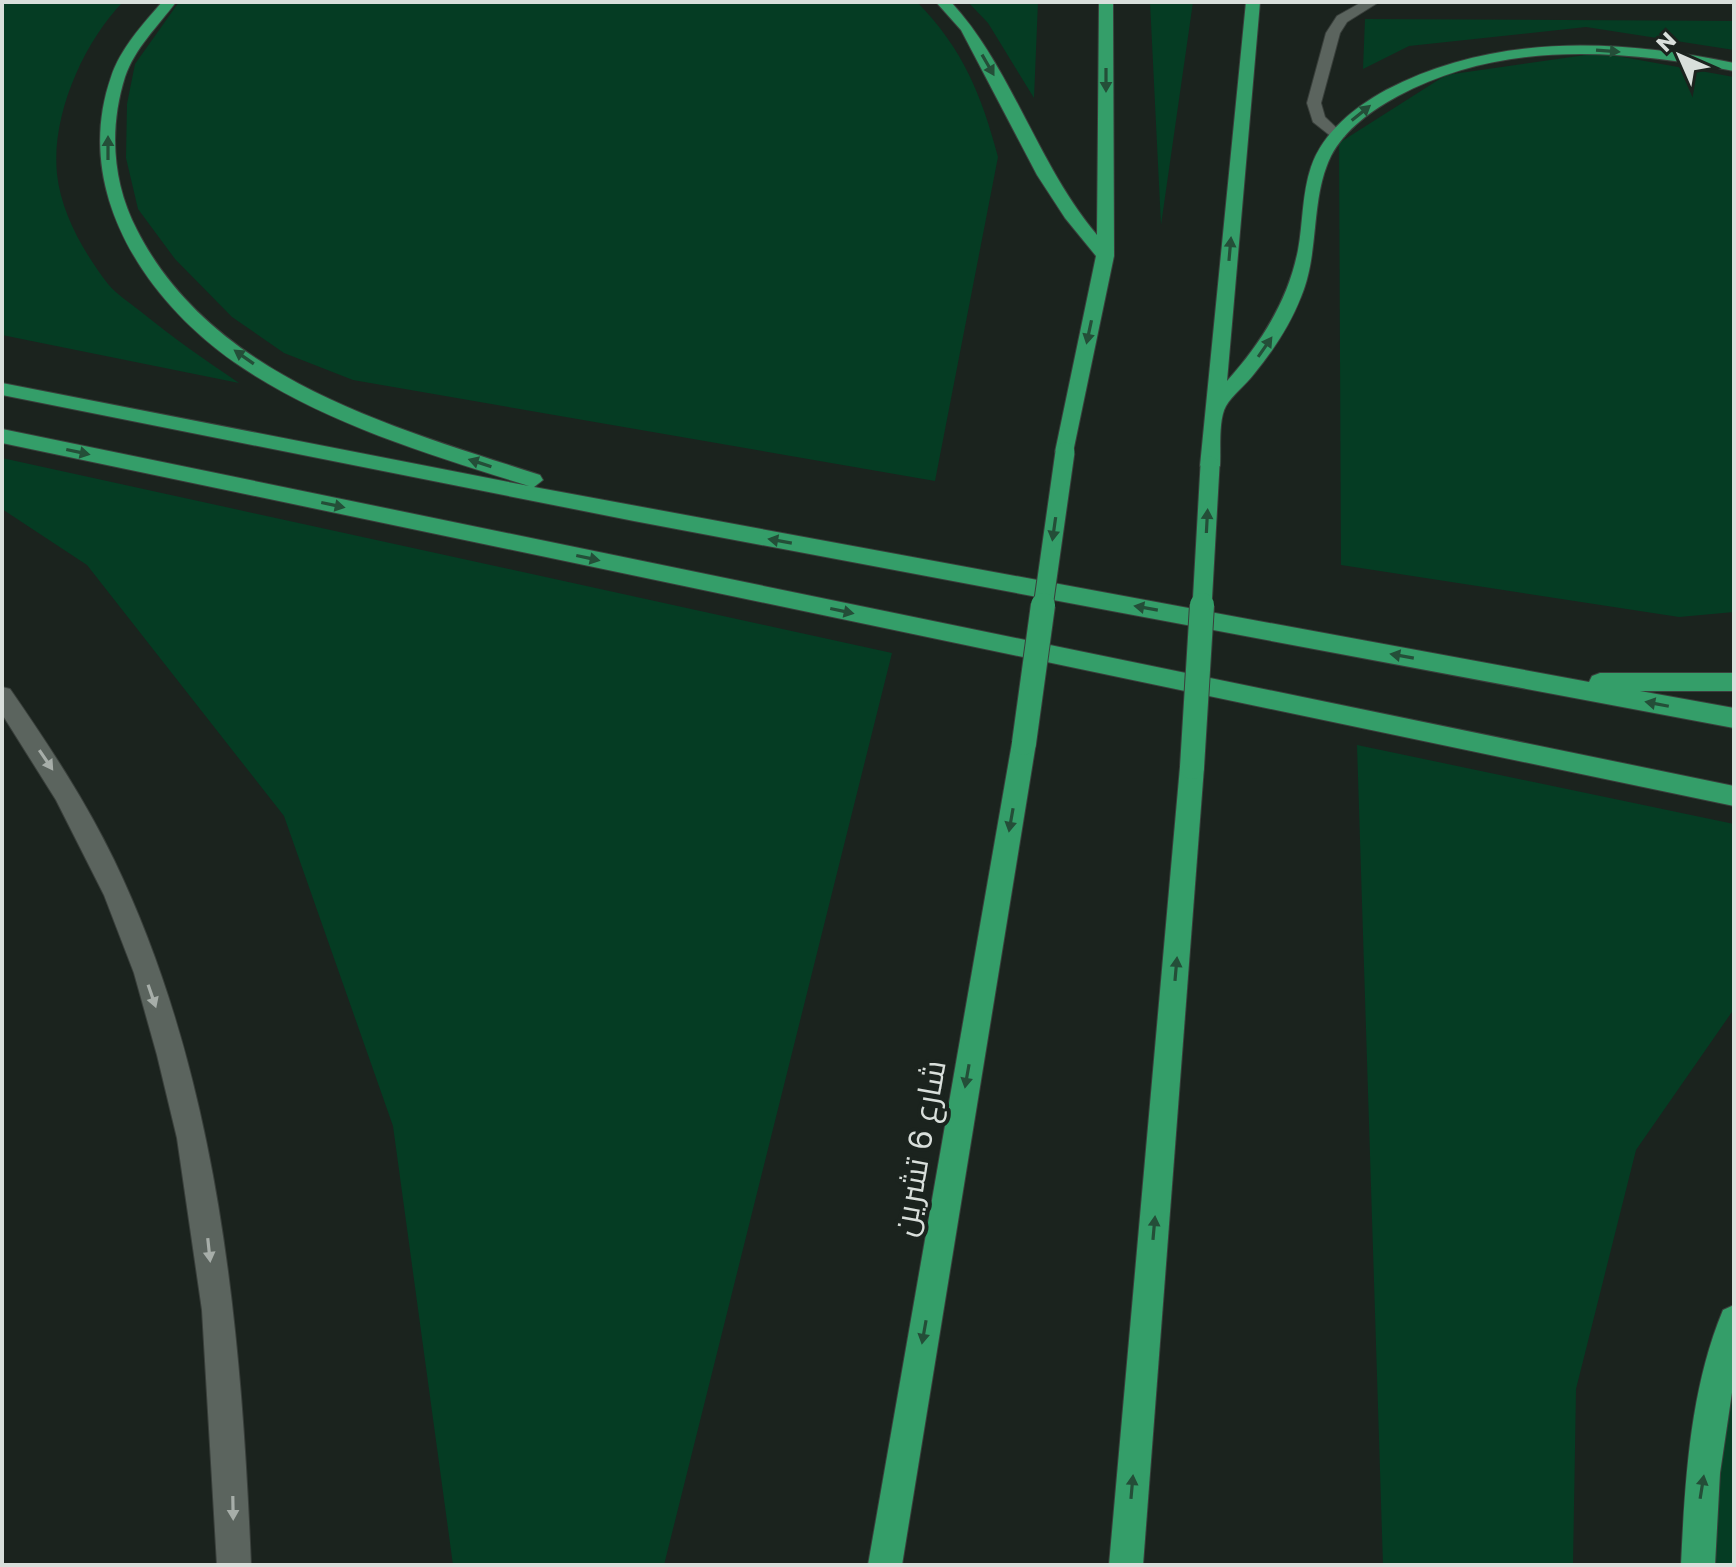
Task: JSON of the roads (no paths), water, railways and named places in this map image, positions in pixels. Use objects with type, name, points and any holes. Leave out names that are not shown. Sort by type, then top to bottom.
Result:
[{"type":"highway","points":[[169,2],[140,36],[118,77],[108,120],[108,172],[124,226],[156,280],[207,332],[277,380],[441,450],[634,514]]},
{"type":"highway","points":[[943,2],[967,28],[1062,202],[1105,256]]},
{"type":"highway","name":"شارع 6 تشرين","points":[[885,1565],[1024,743],[1065,452],[1105,256],[1106,2]]},
{"type":"highway","points":[[1126,1565],[1192,767],[1210,466],[1253,2]]},
{"type":"highway","points":[[1215,406],[1251,367],[1285,316],[1305,255],[1320,166],[1337,136],[1361,111],[1392,91],[1433,72],[1482,59],[1535,52],[1594,50],[1656,54],[1734,67]]},
{"type":"highway","points":[[2,389],[634,514],[1734,718]]},
{"type":"highway","points":[[2,436],[1734,796]]},
{"type":"highway","points":[[1544,682],[1734,682]]},
{"type":"highway","points":[[1698,1565],[1699,1502],[1724,1347],[1734,1321]]},
{"type":"street","points":[[1337,136],[1318,119],[1314,103],[1333,33],[1342,19],[1372,2]]},
{"type":"street","points":[[2,696],[57,776],[117,895],[167,1040],[206,1221],[231,1447],[234,1565]]}]
